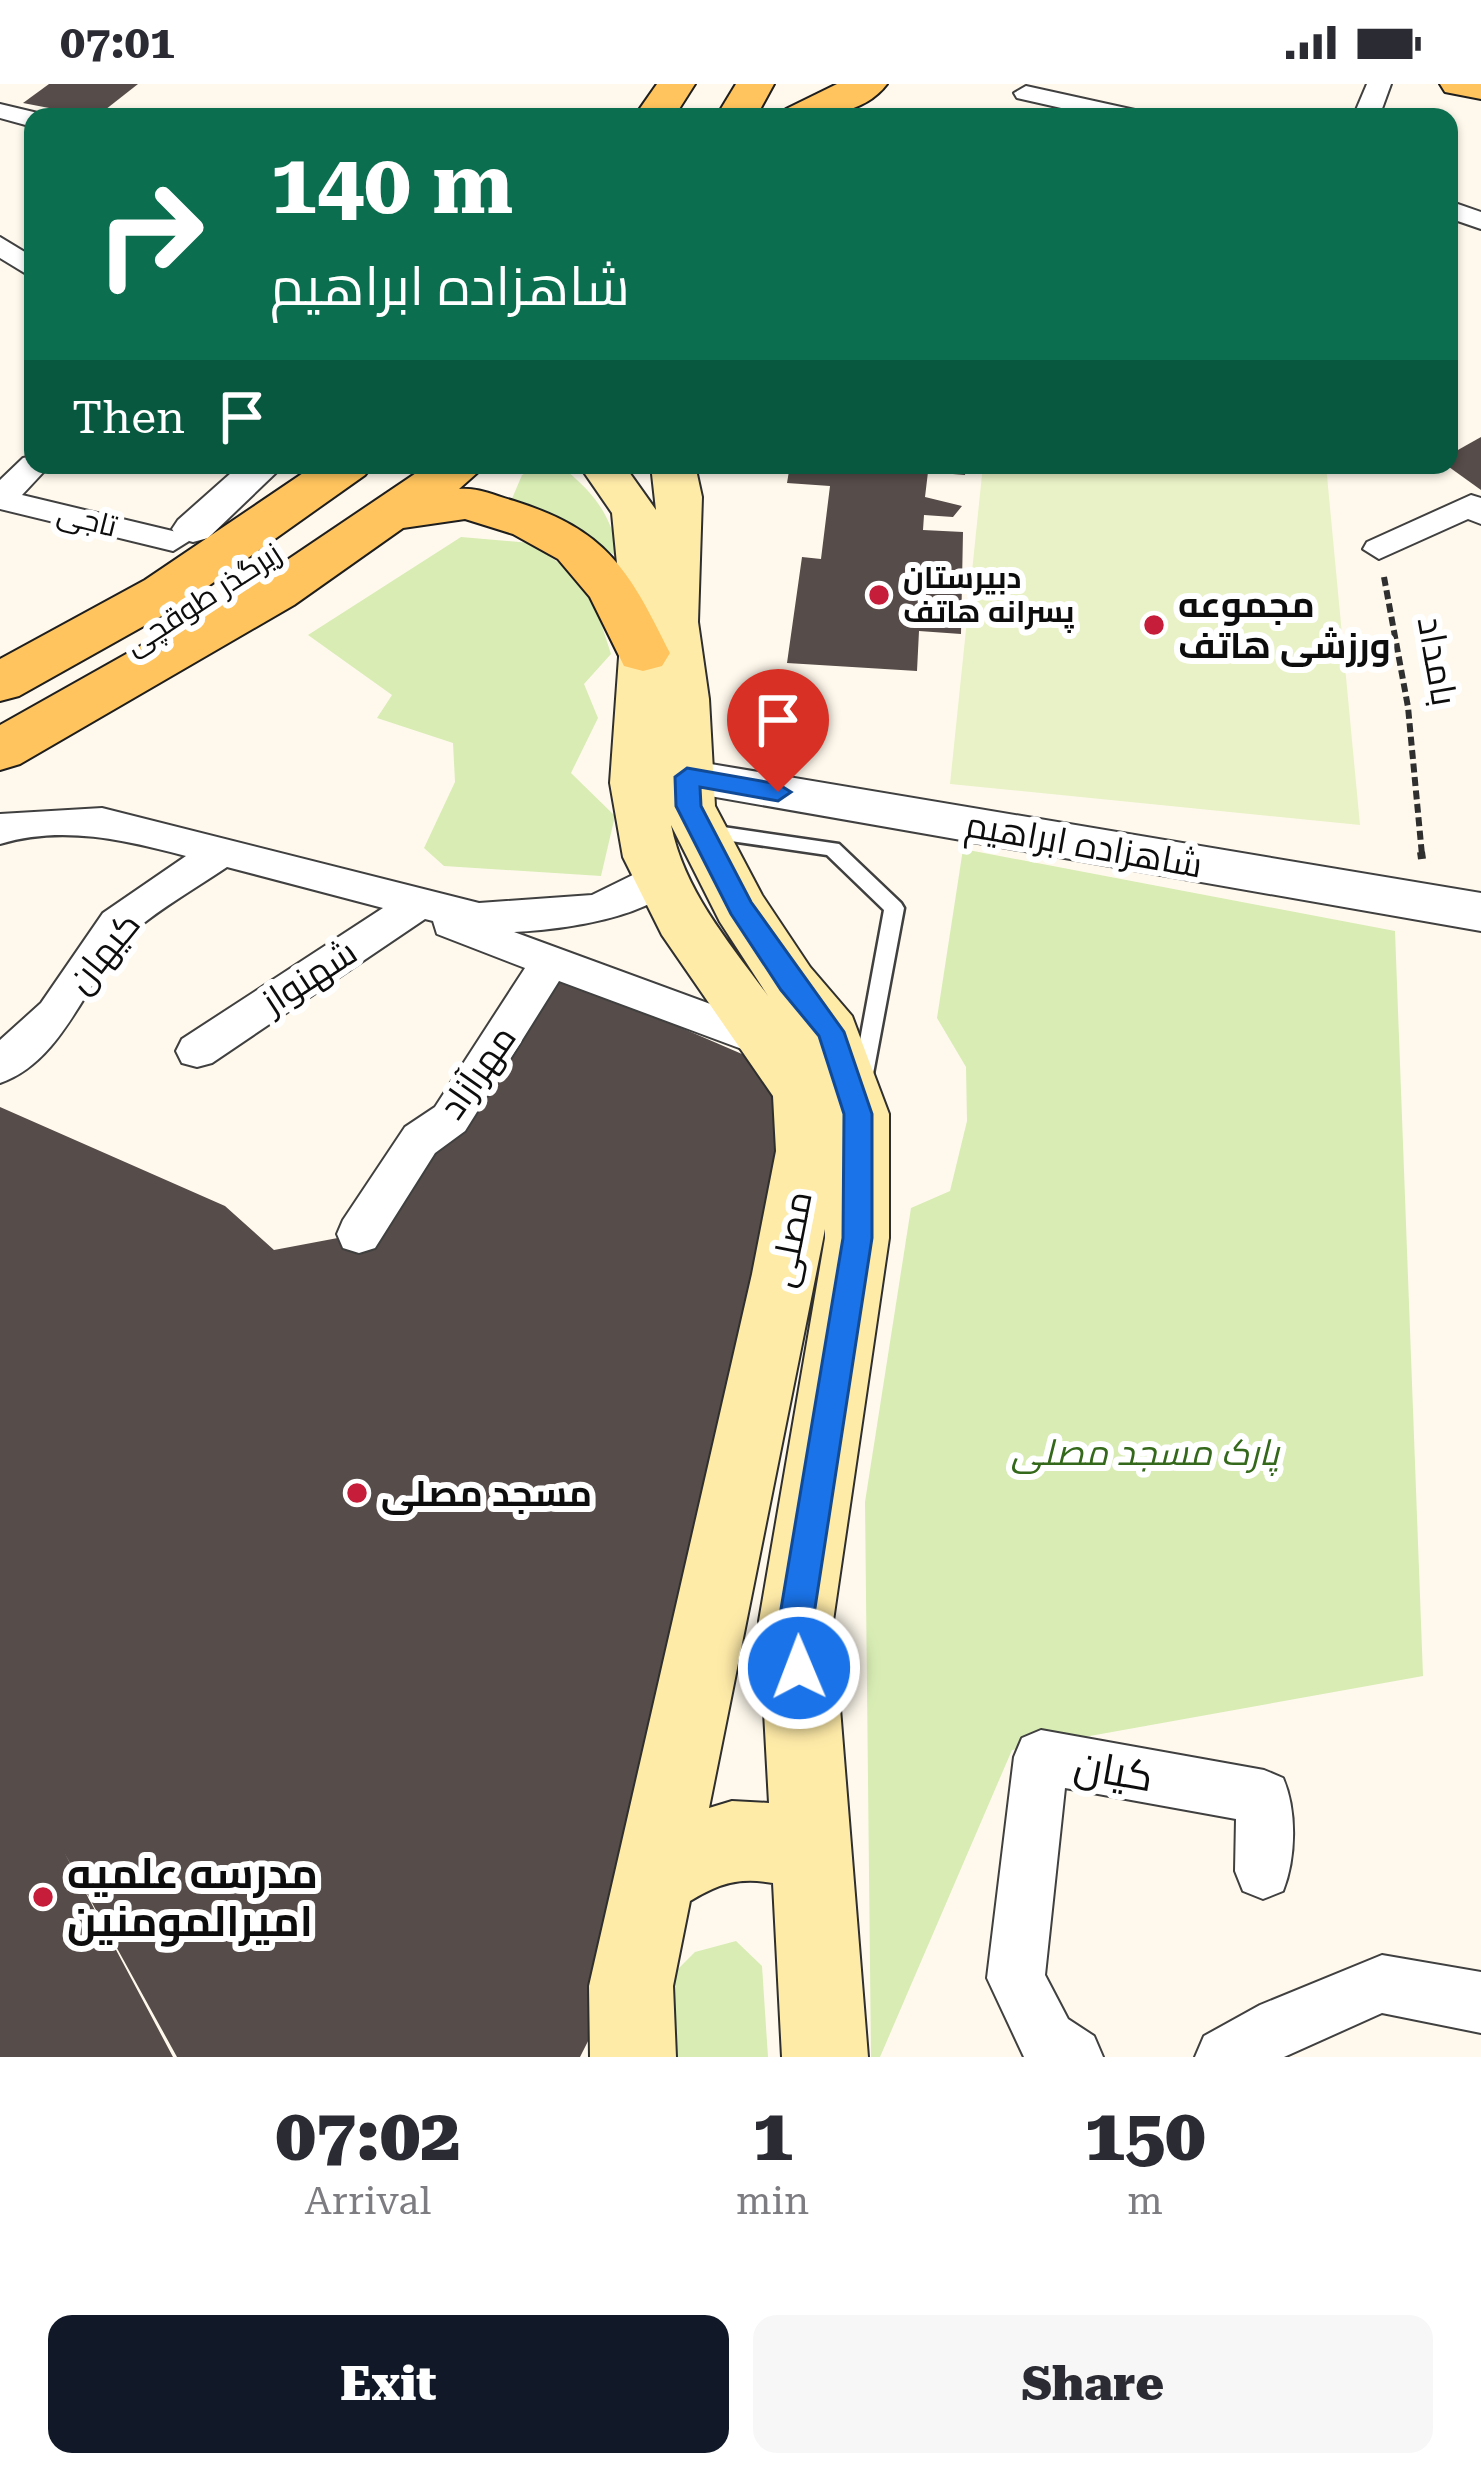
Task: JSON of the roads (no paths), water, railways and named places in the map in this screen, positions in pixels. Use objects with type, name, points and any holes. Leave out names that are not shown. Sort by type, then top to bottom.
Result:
[{"type":"main road","points":[[665,104],[716,84]]},
{"type":"main road","points":[[819,108],[868,84]]},
{"type":"main road","points":[[1460,84],[1481,87]]},
{"type":"main road","points":[[0,641],[183,535],[274,474]]},
{"type":"main road","points":[[0,683],[164,592],[335,474]]},
{"type":"main road","points":[[0,750],[275,593],[396,490],[438,474]]},
{"type":"main road","name":"مصلی","points":[[607,474],[635,513],[646,615],[636,783],[650,857],[683,828]]},
{"type":"main road","name":"مصلی","points":[[633,2057],[631,1986],[807,1151],[803,1091],[682,920],[674,622],[679,497],[675,474]]},
{"type":"main road","points":[[396,490],[467,503],[531,523],[576,548],[613,591],[643,653]]},
{"type":"main road","name":"زیرگذر طوقچی","points":[[0,721],[396,490]]},
{"type":"main road","name":"مصلی","points":[[683,828],[790,982],[831,1032],[858,1114],[857,1238],[796,1621],[825,2057]]},
{"type":"main road","points":[[656,1876],[701,1847],[737,1837],[772,1840],[814,1857]]},
{"type":"street","points":[[0,98],[19,84]]},
{"type":"street","points":[[1026,93],[1094,108]]},
{"type":"street","points":[[0,499],[25,474]]},
{"type":"street","points":[[183,535],[254,474]]},
{"type":"street","name":"تاجی","points":[[0,499],[183,535]]},
{"type":"street","points":[[1378,549],[1471,506],[1481,514]]},
{"type":"street","points":[[0,830],[13,824],[102,821],[479,918],[551,916],[599,908],[683,828]]},
{"type":"street","name":"شاهزاده ابراهیم","points":[[683,828],[1426,902],[1481,912]]},
{"type":"street","name":"کیهان","points":[[0,1066],[55,1014],[117,923],[219,854]]},
{"type":"street","points":[[421,902],[453,926],[769,1043]]},
{"type":"street","name":"شهنواز","points":[[197,1051],[421,902]]},
{"type":"street","name":"مهرآزاد","points":[[359,1234],[420,1140],[450,1119],[549,964]]},
{"type":"street","name":"کیان","points":[[1073,2057],[1047,2040],[1016,1978],[1041,1757],[1264,1797],[1263,1871]]},
{"type":"street","points":[[1225,2057],[1281,2026],[1382,1984],[1479,2002]]},
{"type":"street","points":[[600,2057],[631,1986]]},
{"type":"lane","points":[[683,828],[832,849],[895,908],[858,1114]]},
{"type":"place","name":"دبیرستان پسرانه هاتف","points":[[879,595]]},
{"type":"place","name":"مجموعه ورزشی هاتف","points":[[1154,625]]},
{"type":"place","name":"مسجد مصلی","points":[[357,1493]]},
{"type":"place","name":"مدرسه علمیه امیرالمومنین","points":[[43,1897]]},
{"type":"park label","name":"پارک مسجد مصلی","points":[[1145,1452]]}]
